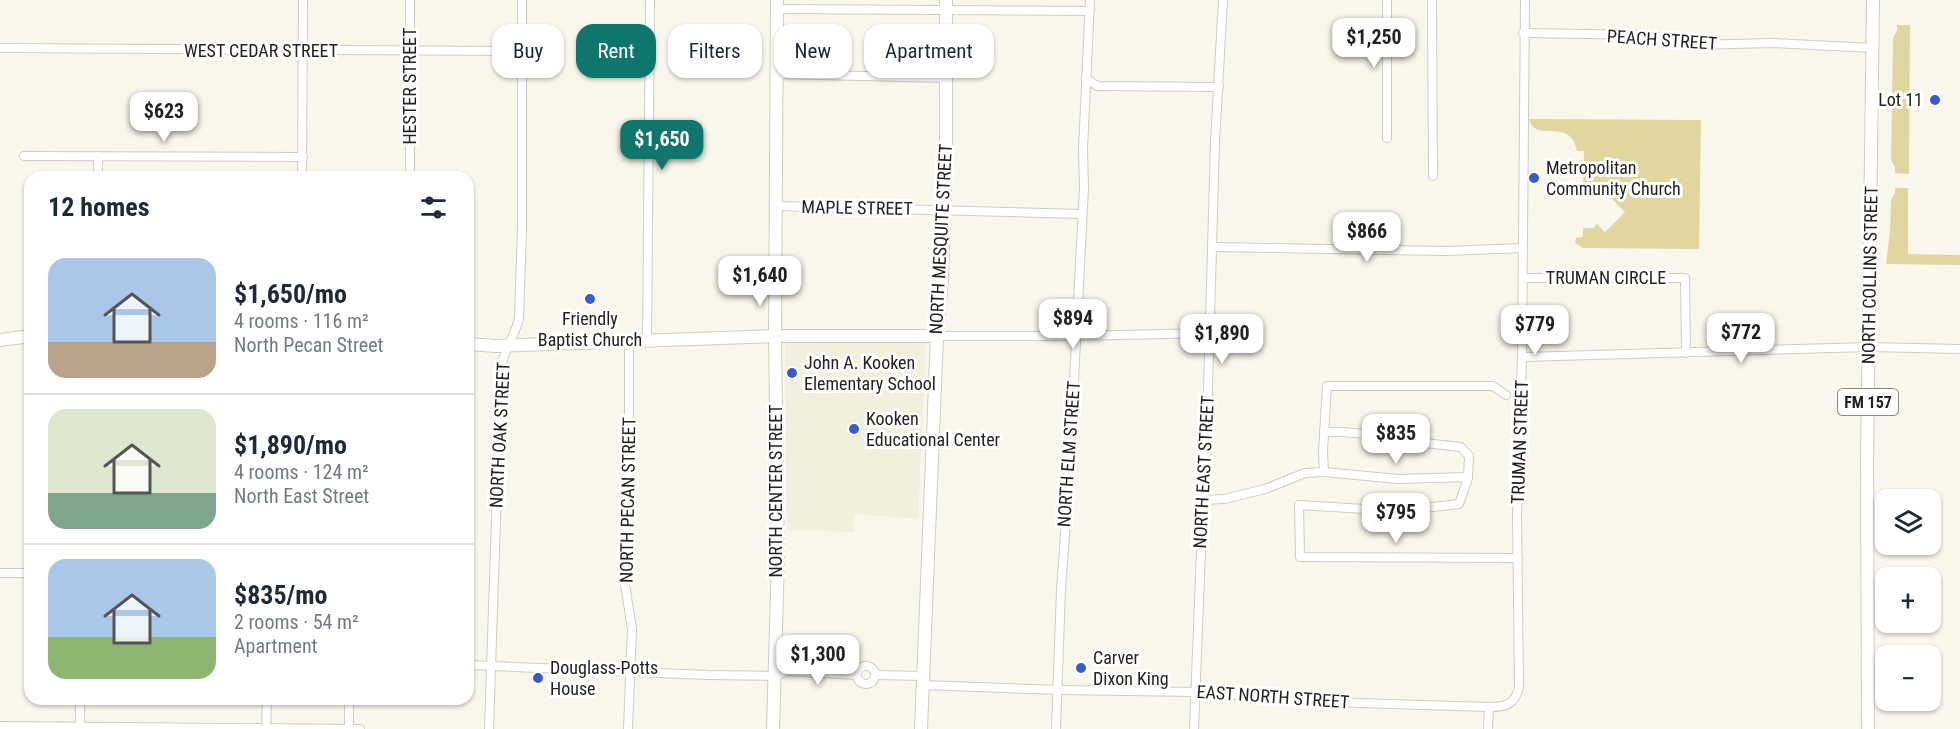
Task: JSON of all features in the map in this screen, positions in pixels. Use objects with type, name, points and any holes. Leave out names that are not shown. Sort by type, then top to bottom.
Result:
[{"type":"main road","name":"NORTH COLLINS STREET","points":[[1868,729],[1869,347],[1874,0]]},
{"type":"main road","name":"NORTH CENTER STREET","points":[[777,5],[777,24]]},
{"type":"main road","name":"NORTH MESQUITE STREET","points":[[946,5],[946,24]]},
{"type":"main road","name":"NORTH CENTER STREET","points":[[773,729],[778,559],[775,336],[777,78]]},
{"type":"main road","name":"NORTH MESQUITE STREET","points":[[921,729],[936,336],[942,280],[946,78]]},
{"type":"main road","points":[[474,344],[496,346],[647,342],[775,336],[936,336]]},
{"type":"main road","points":[[0,340],[24,337]]},
{"type":"street","points":[[302,171],[303,0]]},
{"type":"street","name":"HESTER STREET","points":[[410,0],[410,171]]},
{"type":"street","name":"NORTH OAK STREET","points":[[522,0],[522,24]]},
{"type":"street","points":[[647,342],[651,0]]},
{"type":"street","name":"NORTH ELM STREET","points":[[1056,729],[1061,589],[1083,214],[1083,149],[1090,0]]},
{"type":"street","name":"NORTH EAST STREET","points":[[1194,729],[1223,0]]},
{"type":"street","points":[[1387,0],[1387,138]]},
{"type":"street","points":[[1432,0],[1433,176]]},
{"type":"street","name":"TRUMAN STREET","points":[[1513,702],[1519,687],[1518,558],[1525,0]]},
{"type":"street","points":[[777,5],[946,5],[1090,11]]},
{"type":"street","name":"PEACH STREET","points":[[1523,33],[1650,35],[1695,45],[1773,43],[1873,48]]},
{"type":"street","name":"WEST CEDAR STREET","points":[[0,48],[492,51]]},
{"type":"street","name":"NORTH OAK STREET","points":[[489,729],[501,368],[503,355],[519,318],[522,237],[522,78]]},
{"type":"street","points":[[1086,78],[1097,86],[1219,87]]},
{"type":"street","points":[[24,156],[303,157]]},
{"type":"street","points":[[98,156],[98,171]]},
{"type":"street","name":"MAPLE STREET","points":[[776,206],[1083,214]]},
{"type":"street","points":[[1212,247],[1446,251],[1522,248]]},
{"type":"street","name":"TRUMAN CIRCLE","points":[[1523,278],[1685,278],[1686,353]]},
{"type":"street","points":[[936,336],[1209,333]]},
{"type":"street","name":"NORTH PECAN STREET","points":[[628,729],[632,629],[624,578],[629,342]]},
{"type":"street","points":[[1522,357],[1869,347],[1960,349]]},
{"type":"street","points":[[1324,472],[1324,432],[1328,386],[1493,386],[1506,395]]},
{"type":"street","points":[[1324,432],[1377,435],[1406,441],[1461,447],[1469,456],[1468,477],[1459,504],[1398,511],[1299,505],[1300,557],[1518,558]]},
{"type":"street","points":[[1203,500],[1224,499],[1265,489],[1305,473],[1324,472],[1398,479],[1468,477]]},
{"type":"street","points":[[0,573],[24,573]]},
{"type":"street","points":[[474,665],[775,676]]},
{"type":"street","name":"EAST NORTH STREET","points":[[775,676],[787,671],[857,675],[865,666],[871,668],[875,675],[924,681],[1059,690],[1195,692],[1489,707],[1504,707],[1513,702]]},
{"type":"street","points":[[80,705],[80,728]]},
{"type":"street","points":[[266,729],[267,705]]},
{"type":"street","points":[[349,705],[349,729]]},
{"type":"street","points":[[1488,729],[1489,707]]},
{"type":"street","points":[[0,726],[360,729]]},
{"type":"shaded area","points":[[1897,25],[1910,25],[1909,174],[1895,173],[1891,160],[1893,38]]},
{"type":"shaded area","points":[[1529,119],[1701,120],[1699,249],[1583,248],[1575,243],[1576,238],[1583,237],[1583,228],[1594,228],[1597,224],[1605,232],[1625,212],[1605,192],[1598,198],[1577,195],[1583,193],[1584,151],[1577,151],[1568,135],[1538,130],[1532,126]]},
{"type":"shaded area","points":[[1895,188],[1908,188],[1908,254],[1960,255],[1960,265],[1886,264],[1891,200]]},
{"type":"shaded area","name":"Kooken Educational Center","points":[[785,343],[926,343],[918,519],[854,514],[854,532],[787,530]]},
{"type":"place","name":"Lot 11","points":[[1935,100]]},
{"type":"place","name":"Metropolitan Community Church","points":[[1534,178]]},
{"type":"place","name":"Friendly Baptist Church","points":[[590,299]]},
{"type":"place","name":"John A. Kooken Elementary School","points":[[792,373]]},
{"type":"place","name":"Kooken Educational Center","points":[[854,429]]},
{"type":"place","name":"Carver Dixon King","points":[[1081,668]]},
{"type":"place","name":"Douglass-Potts House","points":[[538,678]]}]
